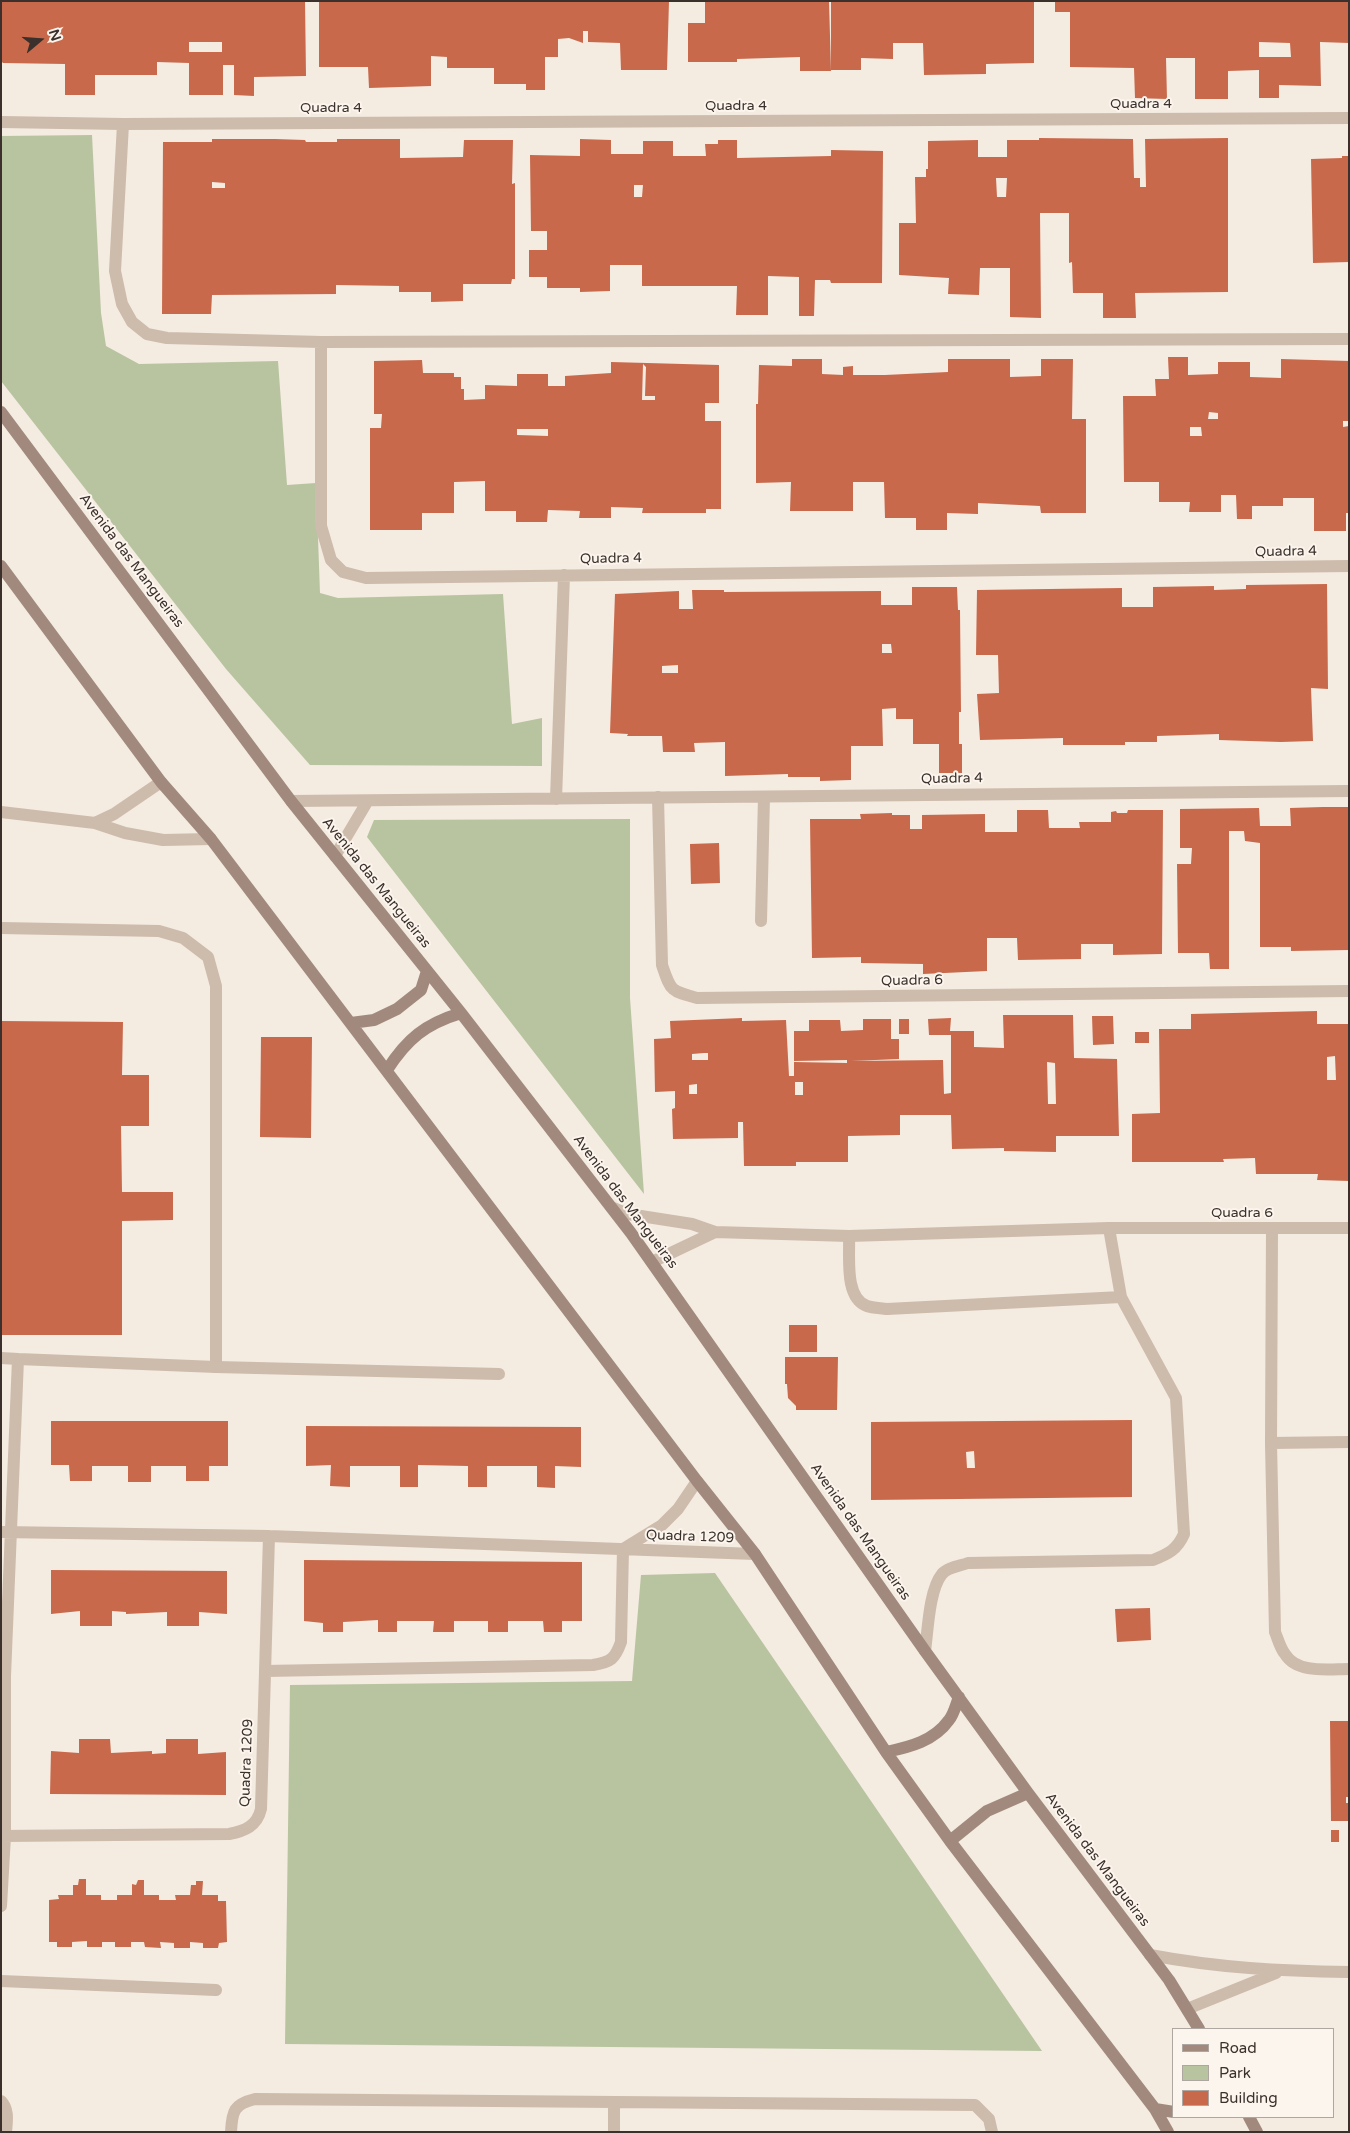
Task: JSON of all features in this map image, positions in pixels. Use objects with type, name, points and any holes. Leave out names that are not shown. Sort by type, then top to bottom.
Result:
[{"type":"main road","name":"Avenida das Mangueiras","points":[[1,412],[291,801],[461,1013],[611,1206],[925,1651],[1028,1793],[1170,1980],[1198,2028]]},
{"type":"main road","points":[[1,566],[161,782],[211,839],[697,1481],[755,1554],[886,1752],[950,1841],[1155,2109],[1168,2132]]},
{"type":"main road","points":[[350,1023],[374,1020],[398,1009],[421,990],[427,971]]},
{"type":"main road","points":[[386,1070],[400,1050],[424,1029],[442,1019],[461,1013]]},
{"type":"main road","points":[[886,1752],[910,1747],[932,1738],[950,1719],[959,1698]]},
{"type":"main road","points":[[950,1841],[987,1811],[1028,1793]]},
{"type":"main road","points":[[1155,2109],[1172,2112]]},
{"type":"main road","points":[[1250,2118],[1257,2132]]},
{"type":"street","name":"Quadra 4","points":[[1,122],[123,124],[1349,118]]},
{"type":"street","points":[[123,124],[115,271],[122,304],[132,322],[147,334],[167,338],[321,342],[1349,340]]},
{"type":"street","name":"Quadra 4","points":[[321,342],[321,526],[331,560],[343,572],[366,578],[564,574],[1349,566]]},
{"type":"street","name":"Quadra 4","points":[[556,799],[564,574]]},
{"type":"street","points":[[95,823],[136,801],[161,782]]},
{"type":"street","name":"Quadra 4","points":[[291,801],[367,802],[1349,791]]},
{"type":"street","points":[[762,921],[764,797]]},
{"type":"street","name":"Quadra 6","points":[[658,798],[662,965],[669,986],[677,993],[697,998],[1349,991]]},
{"type":"street","points":[[335,856],[367,802]]},
{"type":"street","points":[[1,812],[95,823],[124,833],[163,840],[211,839]]},
{"type":"street","points":[[1,928],[159,931],[183,938],[208,957],[216,986],[216,1367]]},
{"type":"street","name":"Quadra 6","points":[[611,1206],[628,1214],[692,1224],[715,1232],[849,1236],[1109,1228],[1349,1228]]},
{"type":"street","points":[[925,1651],[934,1590],[943,1573],[952,1568],[968,1564],[1153,1560],[1172,1552],[1184,1534],[1176,1398],[1121,1297],[1109,1228]]},
{"type":"street","points":[[1272,1229],[1271,1443],[1275,1632],[1285,1656],[1298,1665],[1315,1670],[1349,1669]]},
{"type":"street","name":"Quadra 6","points":[[652,1262],[715,1232]]},
{"type":"street","points":[[849,1236],[851,1291],[857,1300],[867,1306],[887,1308],[1121,1297]]},
{"type":"street","points":[[1,1358],[216,1367],[499,1374]]},
{"type":"street","points":[[1,1906],[6,1532],[18,1359]]},
{"type":"street","points":[[1271,1443],[1349,1442]]},
{"type":"street","name":"Quadra 1209","points":[[623,1549],[662,1525],[678,1509],[697,1481]]},
{"type":"street","name":"Quadra 1209","points":[[6,1532],[269,1536],[755,1554]]},
{"type":"street","name":"Quadra 1209","points":[[3,1836],[229,1834],[250,1827],[259,1818],[261,1809],[269,1536]]},
{"type":"street","points":[[265,1671],[593,1665],[606,1663],[616,1655],[621,1642],[623,1549]]},
{"type":"street","points":[[1150,1955],[1201,1964],[1280,1972],[1349,1972]]},
{"type":"street","points":[[1187,2009],[1280,1972]]},
{"type":"street","points":[[1,1981],[216,1990]]},
{"type":"street","points":[[231,2132],[232,2118],[240,2102],[255,2099],[975,2105],[988,2119],[992,2132]]},
{"type":"street","points":[[1,2101],[5,2105],[8,2119],[6,2132]]},
{"type":"street","points":[[614,2102],[614,2132]]},
{"type":"green space","points":[[92,135],[101,313],[106,346],[139,364],[278,361],[287,485],[316,483],[320,593],[338,598],[503,594],[512,724],[542,718],[542,766],[310,765],[226,669],[1,381],[1,136]]},
{"type":"green space","points":[[630,819],[630,998],[644,1194],[367,837],[374,820]]},
{"type":"green space","points":[[715,1573],[1042,2051],[285,2044],[290,1685],[632,1681],[641,1575]]},
{"type":"building","points":[[1,1],[305,1],[306,76],[254,77],[254,96],[234,95],[234,65],[223,65],[223,95],[189,95],[189,63],[157,62],[157,75],[95,75],[95,95],[65,95],[65,64],[3,63],[1,61]],"holes":[[[189,42],[222,42],[222,52],[189,52]]]},
{"type":"building","points":[[669,1],[667,70],[621,70],[620,43],[588,42],[588,31],[583,31],[583,43],[569,38],[558,39],[558,57],[545,57],[545,90],[526,90],[526,84],[494,84],[494,68],[447,68],[447,57],[431,56],[431,86],[369,88],[368,67],[319,67],[319,2]]},
{"type":"building","points":[[705,1],[829,1],[831,71],[800,71],[800,57],[737,59],[737,62],[688,62],[688,23],[705,23]]},
{"type":"building","points":[[831,1],[1034,1],[1034,63],[986,64],[986,74],[924,75],[923,43],[893,43],[893,59],[861,58],[861,70],[831,70]]},
{"type":"building","points":[[1055,1],[1349,1],[1349,43],[1320,42],[1321,86],[1279,85],[1279,98],[1259,98],[1259,70],[1228,71],[1228,99],[1195,99],[1195,58],[1166,58],[1167,99],[1135,98],[1134,68],[1070,67],[1070,12],[1055,12]],"holes":[[[1259,42],[1290,43],[1291,57],[1259,57]]]},
{"type":"building","points":[[1039,138],[1133,139],[1134,178],[1140,178],[1140,187],[1146,187],[1145,139],[1228,138],[1228,292],[1135,293],[1136,318],[1103,318],[1103,293],[1073,293],[1072,262],[1069,263],[1069,213],[1040,213],[1041,318],[1010,317],[1010,268],[980,268],[979,295],[948,294],[949,278],[899,275],[899,223],[916,223],[915,177],[926,177],[926,169],[928,169],[928,141],[978,140],[978,157],[1007,157],[1007,140],[1039,140]],"holes":[[[996,178],[1007,178],[1006,197],[997,197]]]},
{"type":"building","points":[[212,139],[275,139],[337,142],[337,139],[400,139],[400,158],[463,157],[464,140],[513,140],[512,184],[515,183],[515,279],[512,279],[511,284],[463,284],[463,301],[431,302],[431,292],[399,292],[399,286],[336,285],[336,294],[212,295],[211,314],[162,314],[163,142],[212,142]],"holes":[[[212,182],[225,183],[225,188],[212,188]]]},
{"type":"building","points":[[580,139],[611,140],[611,154],[643,154],[643,141],[673,141],[673,156],[706,156],[705,144],[718,144],[718,140],[737,140],[737,158],[831,156],[831,150],[883,151],[882,283],[831,283],[830,280],[815,280],[814,316],[799,316],[799,277],[768,276],[768,315],[736,315],[737,286],[642,286],[642,265],[610,265],[610,291],[580,292],[580,288],[547,288],[547,277],[529,277],[529,250],[547,250],[547,231],[531,231],[530,155],[580,156]],"holes":[[[634,185],[643,185],[642,197],[634,197]]]},
{"type":"building","points":[[1342,156],[1349,156],[1349,262],[1313,263],[1311,159],[1342,158]]},
{"type":"building","points":[[1168,357],[1188,357],[1188,375],[1218,374],[1218,362],[1250,362],[1250,377],[1281,378],[1281,359],[1349,361],[1349,421],[1343,421],[1343,427],[1349,426],[1349,513],[1346,513],[1346,531],[1314,531],[1314,498],[1283,498],[1283,506],[1252,506],[1252,519],[1237,519],[1236,495],[1221,495],[1221,512],[1189,512],[1190,502],[1159,502],[1159,482],[1124,482],[1123,396],[1156,396],[1155,379],[1169,379]],"holes":[[[1209,412],[1218,413],[1218,419],[1208,419]],[[1190,427],[1201,427],[1202,436],[1190,436]]]},
{"type":"building","points":[[792,359],[822,359],[822,374],[843,375],[843,367],[853,366],[853,375],[885,375],[948,372],[948,359],[1010,359],[1010,377],[1041,376],[1041,359],[1073,359],[1072,419],[1086,419],[1086,513],[1041,513],[1040,506],[978,503],[978,514],[947,513],[947,530],[916,530],[916,518],[885,518],[884,482],[853,482],[853,511],[790,511],[791,482],[756,483],[756,404],[758,404],[759,365],[792,366]]},
{"type":"building","points":[[422,360],[423,373],[454,373],[454,377],[461,377],[461,389],[464,389],[464,400],[485,399],[485,385],[517,386],[517,374],[548,374],[548,386],[565,386],[565,376],[611,373],[611,362],[719,365],[719,403],[705,403],[705,421],[721,421],[721,509],[706,509],[706,513],[642,513],[643,508],[611,507],[611,518],[579,518],[580,511],[548,510],[547,522],[516,522],[516,511],[485,511],[485,481],[454,482],[454,513],[422,513],[422,530],[370,530],[370,428],[381,428],[382,414],[374,414],[374,361]],"holes":[[[643,364],[646,367],[645,396],[655,396],[655,400],[642,400]],[[517,429],[548,429],[548,436],[517,435]]]},
{"type":"building","points":[[1327,584],[1328,689],[1311,688],[1313,741],[1219,740],[1219,734],[1157,736],[1157,742],[1125,742],[1125,745],[1063,745],[1063,738],[980,740],[977,694],[999,693],[998,655],[976,655],[977,590],[1122,588],[1122,607],[1153,607],[1153,587],[1214,586],[1214,590],[1246,589],[1246,585]]},
{"type":"building","points":[[912,587],[957,587],[958,610],[960,610],[961,712],[959,712],[959,744],[962,744],[962,773],[939,773],[939,744],[913,744],[913,719],[896,719],[896,708],[882,709],[883,746],[851,746],[851,780],[820,781],[820,777],[788,777],[788,774],[725,776],[725,742],[694,743],[695,752],[663,752],[662,736],[627,736],[628,734],[610,733],[615,594],[679,591],[679,609],[693,609],[692,590],[724,590],[724,592],[881,591],[881,605],[912,605]],"holes":[[[882,644],[891,644],[892,653],[882,653]],[[678,665],[678,673],[662,673],[662,666]]]},
{"type":"building","points":[[1349,807],[1349,950],[1291,951],[1291,947],[1260,947],[1260,843],[1245,841],[1244,831],[1229,831],[1229,969],[1210,969],[1209,953],[1178,953],[1177,864],[1191,864],[1192,848],[1180,848],[1180,809],[1259,808],[1260,826],[1291,826],[1290,808]]},
{"type":"building","points":[[1017,810],[1048,810],[1049,828],[1080,828],[1079,822],[1111,822],[1111,812],[1127,813],[1128,810],[1163,810],[1162,954],[1113,955],[1113,944],[1081,944],[1081,959],[1018,960],[1017,938],[987,938],[987,971],[923,974],[923,964],[861,963],[861,957],[812,958],[810,819],[861,819],[860,814],[892,813],[892,815],[910,815],[910,829],[922,829],[922,815],[985,814],[985,832],[1017,832]]},
{"type":"building","points":[[719,843],[720,883],[691,884],[690,844]]},
{"type":"building","points":[[1317,1011],[1317,1024],[1349,1024],[1349,1181],[1317,1180],[1318,1174],[1256,1174],[1255,1158],[1223,1159],[1224,1162],[1132,1162],[1132,1114],[1160,1113],[1159,1029],[1191,1029],[1191,1014]],"holes":[[[1335,1056],[1336,1080],[1327,1080],[1327,1057]]]},
{"type":"building","points":[[1003,1015],[1073,1015],[1074,1058],[1117,1059],[1119,1136],[1056,1136],[1056,1152],[1004,1151],[1004,1148],[952,1149],[951,1115],[900,1115],[900,1135],[848,1136],[848,1162],[796,1162],[796,1166],[744,1166],[743,1122],[738,1122],[738,1138],[673,1139],[672,1109],[675,1108],[675,1091],[655,1092],[654,1039],[671,1038],[670,1021],[742,1018],[742,1021],[786,1020],[789,1076],[794,1076],[794,1062],[847,1063],[847,1060],[794,1061],[794,1031],[809,1031],[809,1020],[840,1020],[841,1031],[863,1030],[863,1019],[891,1019],[891,1039],[899,1039],[899,1059],[851,1061],[943,1060],[944,1094],[951,1093],[951,1035],[929,1035],[928,1019],[951,1018],[950,1031],[974,1031],[974,1047],[1004,1048]],"holes":[[[708,1053],[708,1060],[692,1060],[692,1054]],[[1047,1062],[1055,1063],[1056,1104],[1048,1104]],[[795,1082],[803,1082],[803,1095],[795,1095]],[[697,1084],[697,1094],[689,1094],[689,1085]]]},
{"type":"building","points":[[1092,1016],[1113,1016],[1114,1044],[1093,1045]]},
{"type":"building","points":[[899,1019],[909,1019],[909,1034],[899,1034]]},
{"type":"building","points":[[1,1021],[123,1022],[122,1075],[149,1075],[149,1126],[121,1126],[122,1192],[173,1192],[173,1220],[122,1221],[122,1335],[1,1335]]},
{"type":"building","points":[[1135,1032],[1149,1032],[1149,1043],[1135,1043]]},
{"type":"building","points":[[261,1037],[312,1037],[311,1138],[260,1137]]},
{"type":"building","points":[[789,1325],[817,1325],[817,1352],[789,1352]]},
{"type":"building","points":[[785,1357],[838,1357],[837,1410],[796,1410],[796,1406],[788,1398],[787,1384],[785,1384]]},
{"type":"building","points":[[1132,1420],[1132,1497],[871,1500],[871,1422]],"holes":[[[974,1451],[975,1468],[967,1468],[966,1452]]]},
{"type":"building","points":[[51,1421],[228,1421],[228,1466],[209,1466],[209,1481],[186,1481],[186,1466],[151,1466],[151,1482],[128,1482],[128,1466],[92,1466],[92,1481],[70,1481],[69,1465],[51,1465]]},
{"type":"building","points":[[306,1426],[581,1427],[581,1467],[555,1466],[555,1488],[537,1487],[537,1466],[487,1466],[487,1487],[468,1487],[468,1466],[418,1465],[418,1487],[400,1487],[400,1466],[350,1466],[350,1487],[330,1486],[331,1465],[306,1466]]},
{"type":"building","points":[[304,1560],[582,1562],[582,1621],[562,1621],[562,1632],[544,1632],[543,1621],[508,1621],[508,1632],[488,1632],[488,1621],[454,1621],[454,1632],[433,1632],[434,1621],[397,1621],[397,1632],[378,1632],[378,1620],[343,1622],[343,1632],[323,1632],[323,1623],[304,1621]]},
{"type":"building","points":[[51,1570],[227,1571],[227,1614],[199,1612],[199,1626],[167,1626],[167,1612],[126,1614],[126,1612],[112,1611],[112,1626],[80,1626],[80,1611],[51,1614]]},
{"type":"building","points":[[1150,1608],[1151,1640],[1117,1642],[1115,1609]]},
{"type":"building","points":[[1330,1721],[1349,1721],[1349,1797],[1346,1797],[1346,1803],[1349,1803],[1349,1821],[1331,1821]]},
{"type":"building","points":[[79,1739],[110,1739],[111,1753],[152,1751],[152,1754],[166,1753],[166,1739],[198,1739],[198,1754],[226,1752],[226,1795],[50,1794],[51,1751],[79,1753]]},
{"type":"building","points":[[1331,1830],[1339,1830],[1339,1842],[1331,1842]]},
{"type":"building","points":[[79,1879],[86,1879],[86,1895],[101,1895],[101,1900],[117,1900],[117,1895],[132,1895],[132,1884],[136,1885],[138,1880],[144,1880],[144,1895],[159,1895],[159,1900],[176,1900],[175,1895],[190,1895],[191,1885],[196,1885],[196,1881],[203,1881],[202,1895],[218,1895],[218,1901],[226,1901],[227,1942],[219,1943],[218,1948],[203,1948],[203,1943],[190,1942],[190,1948],[174,1948],[174,1943],[160,1942],[161,1948],[145,1947],[144,1942],[131,1942],[131,1947],[115,1947],[115,1942],[102,1942],[102,1947],[87,1947],[87,1941],[72,1942],[72,1947],[57,1947],[57,1942],[49,1942],[49,1900],[59,1899],[58,1895],[73,1895],[73,1885],[78,1885]]}]
